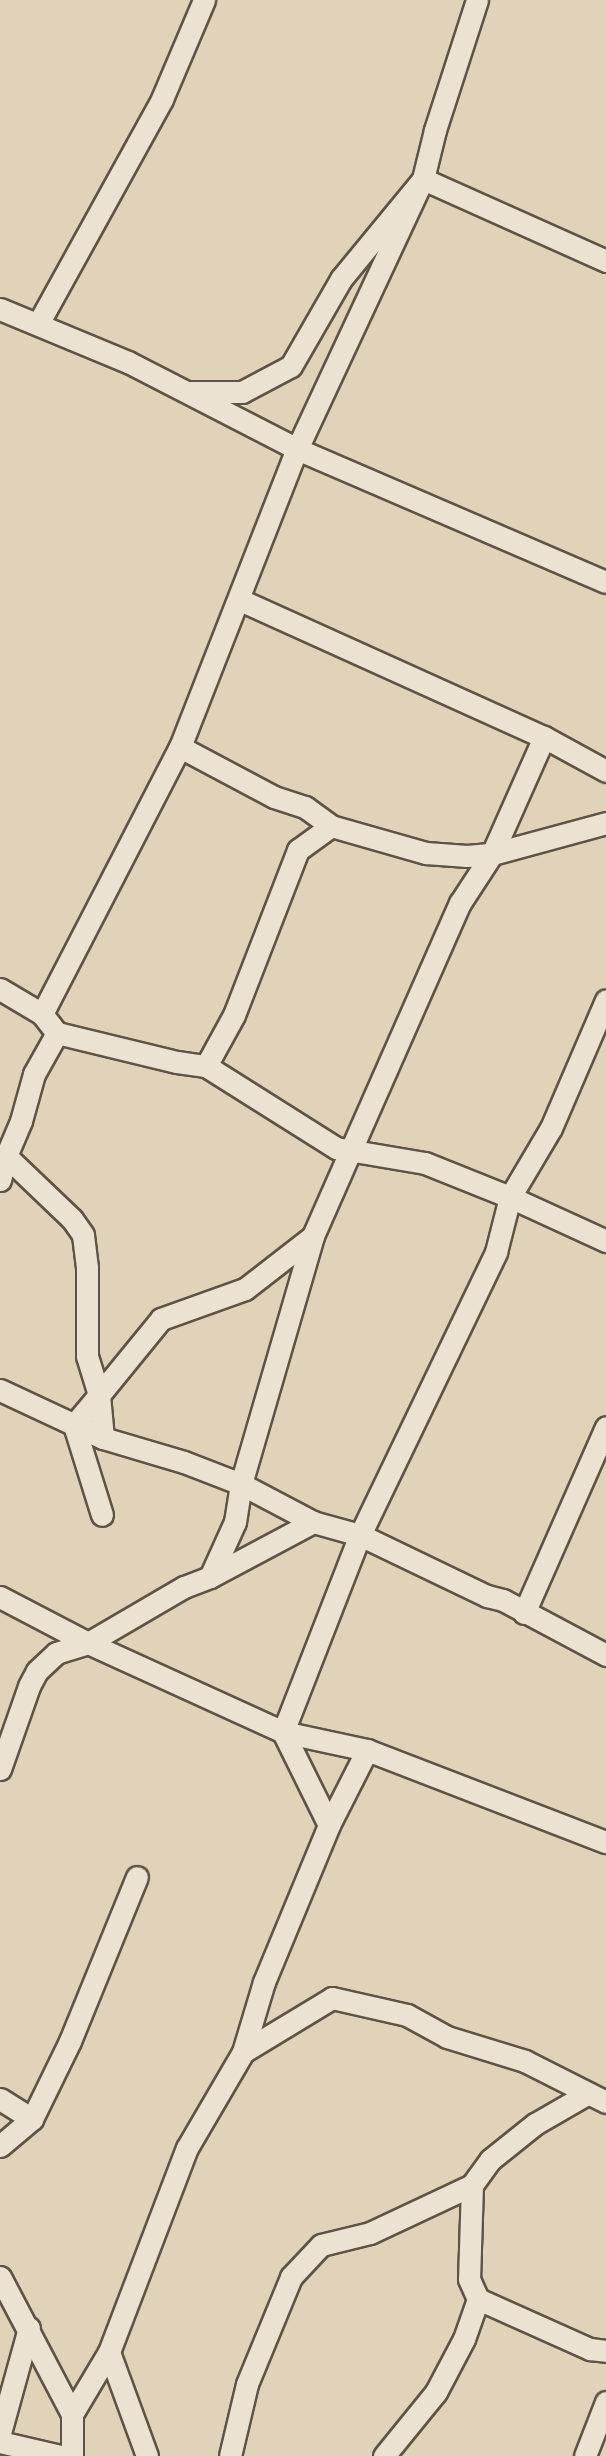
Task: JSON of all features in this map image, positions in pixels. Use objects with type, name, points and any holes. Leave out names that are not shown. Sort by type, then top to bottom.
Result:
[{"type":"street","points":[[38,324],[162,100],[204,0]]},
{"type":"street","points":[[42,1014],[180,747],[240,600],[297,449],[424,178],[435,130],[477,0]]},
{"type":"street","points":[[189,392],[242,391],[291,366],[341,279],[424,178]]},
{"type":"street","points":[[424,178],[606,261]]},
{"type":"street","points":[[0,309],[128,362],[297,449],[606,582]]},
{"type":"street","points":[[240,600],[544,737],[606,771]]},
{"type":"street","points":[[210,1577],[235,1522],[241,1483],[313,1236],[460,903],[492,854],[544,737]]},
{"type":"street","points":[[180,747],[274,797],[305,807],[331,826],[426,853],[467,856],[492,854],[606,823]]},
{"type":"street","points":[[206,1066],[234,1015],[298,850],[331,826]]},
{"type":"street","points":[[0,989],[42,1014],[57,1033],[177,1062],[206,1066],[335,1148],[425,1163],[510,1197],[606,1241]]},
{"type":"street","points":[[329,1825],[283,1732],[360,1535],[495,1252],[510,1197],[551,1128],[606,1000]]},
{"type":"street","points":[[0,1180],[34,1074],[57,1033]]},
{"type":"street","points":[[6,1156],[72,1219],[83,1235],[87,1267],[87,1356],[99,1395],[103,1438]]},
{"type":"street","points":[[74,1425],[162,1319],[245,1289],[313,1236]]},
{"type":"street","points":[[0,1390],[103,1438],[184,1462],[241,1483],[313,1522],[360,1535],[487,1596],[503,1600],[606,1655]]},
{"type":"street","points":[[74,1425],[102,1515]]},
{"type":"street","points":[[524,1613],[606,1427]]},
{"type":"street","points":[[0,1769],[37,1671],[56,1653],[88,1643],[184,1587],[210,1577],[313,1522]]},
{"type":"street","points":[[0,1597],[88,1643],[283,1732],[367,1750],[606,1842]]},
{"type":"street","points":[[72,2414],[109,2352],[187,2148],[243,2052],[264,1982],[329,1825],[367,1750]]},
{"type":"street","points":[[0,2146],[32,2119],[70,2040],[136,1877]]},
{"type":"street","points":[[243,2052],[332,1998],[407,2015],[447,2037],[525,2061],[596,2098]]},
{"type":"street","points":[[230,2456],[247,2384],[291,2277],[321,2245],[370,2233],[472,2185],[490,2160],[535,2124],[596,2098]]},
{"type":"street","points":[[0,2099],[32,2119]]},
{"type":"street","points":[[384,2456],[436,2392],[464,2339],[478,2300],[469,2278],[472,2185]]},
{"type":"street","points":[[0,2277],[72,2414],[72,2456]]},
{"type":"street","points":[[478,2300],[590,2348],[606,2351]]},
{"type":"street","points":[[0,2433],[29,2329]]},
{"type":"street","points":[[109,2352],[147,2456]]},
{"type":"street","points":[[584,2456],[606,2402]]},
{"type":"street","points":[[0,2442],[60,2456]]}]
